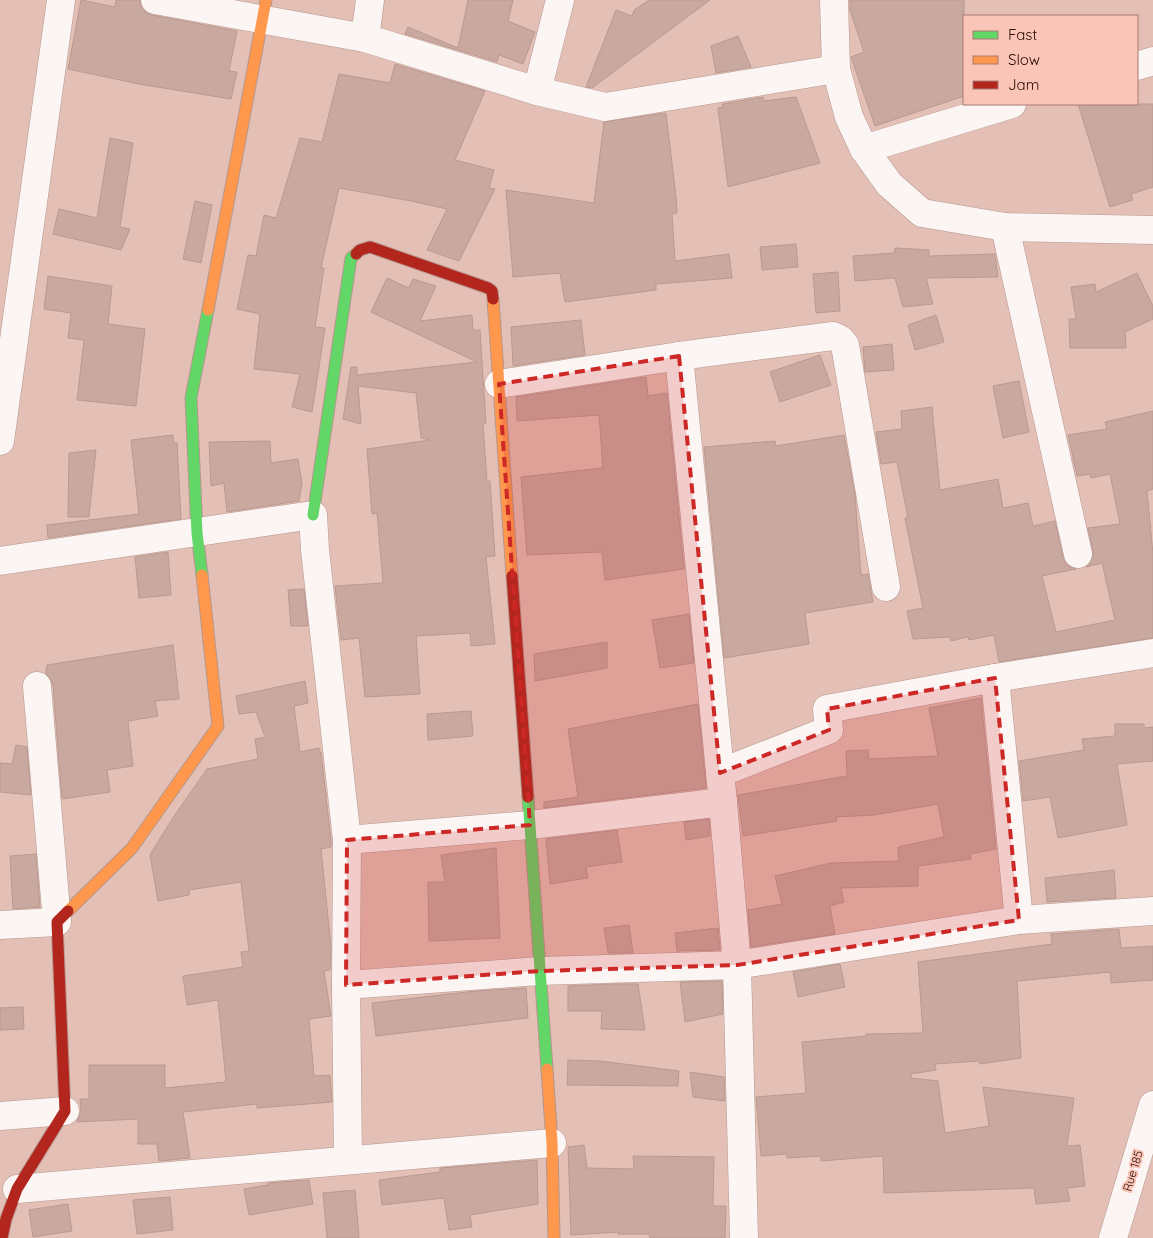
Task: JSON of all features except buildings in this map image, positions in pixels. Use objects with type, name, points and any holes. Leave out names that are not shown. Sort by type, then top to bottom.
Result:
[{"type":"street","points":[[0,438],[61,0]]},
{"type":"street","points":[[155,0],[264,10],[365,38],[537,91],[605,107],[836,69]]},
{"type":"street","points":[[365,38],[370,0]]},
{"type":"street","points":[[537,91],[560,0]]},
{"type":"street","points":[[834,0],[836,69],[849,117],[864,149],[889,184],[922,213],[1005,227],[1153,230]]},
{"type":"street","points":[[0,926],[57,922],[132,848],[218,726],[197,533],[191,398],[264,10]]},
{"type":"street","points":[[1138,66],[1153,60]]},
{"type":"street","points":[[864,149],[1009,105]]},
{"type":"street","points":[[1005,227],[1078,554]]},
{"type":"street","points":[[348,1160],[347,840],[316,560],[313,515],[351,258],[360,250],[370,247],[488,288],[492,292],[552,1142],[554,1238]]},
{"type":"street","points":[[499,384],[679,356],[833,336],[840,339],[845,345],[886,587]]},
{"type":"street","points":[[679,356],[738,965],[744,1238]]},
{"type":"street","points":[[0,560],[313,515]]},
{"type":"street","points":[[720,773],[829,730],[827,709],[995,678],[1153,653]]},
{"type":"street","points":[[995,678],[1018,920]]},
{"type":"street","points":[[2,1238],[17,1189],[65,1111],[57,922],[37,686]]},
{"type":"street","points":[[347,840],[530,825],[723,802]]},
{"type":"street","points":[[346,985],[540,971],[738,965],[1018,920],[1153,911]]},
{"type":"street","name":"Rue 185","points":[[1113,1238],[1153,1105]]},
{"type":"street","points":[[0,1116],[65,1111]]},
{"type":"street","points":[[17,1189],[552,1142]]},
{"type":"highlighted area","points":[[679,356],[720,773],[829,730],[827,709],[995,678],[1019,920],[737,965],[540,971],[346,985],[347,840],[530,825],[499,384]]},
{"type":"traffic: fast","points":[[313,515],[351,258],[356,254]]},
{"type":"traffic: fast","points":[[202,575],[197,533],[191,398],[208,310]]},
{"type":"traffic: fast","points":[[528,797],[547,1069]]},
{"type":"traffic: slow","points":[[208,310],[266,0]]},
{"type":"traffic: slow","points":[[493,299],[512,576]]},
{"type":"traffic: slow","points":[[68,911],[132,848],[218,726],[202,575]]},
{"type":"traffic: slow","points":[[547,1069],[552,1143],[554,1238]]},
{"type":"traffic: jam","points":[[356,254],[360,250],[370,247],[488,288],[492,291],[493,299]]},
{"type":"traffic: jam","points":[[512,576],[528,797]]},
{"type":"traffic: jam","points":[[2,1238],[6,1219],[17,1189],[65,1111],[57,922],[68,911]]}]
